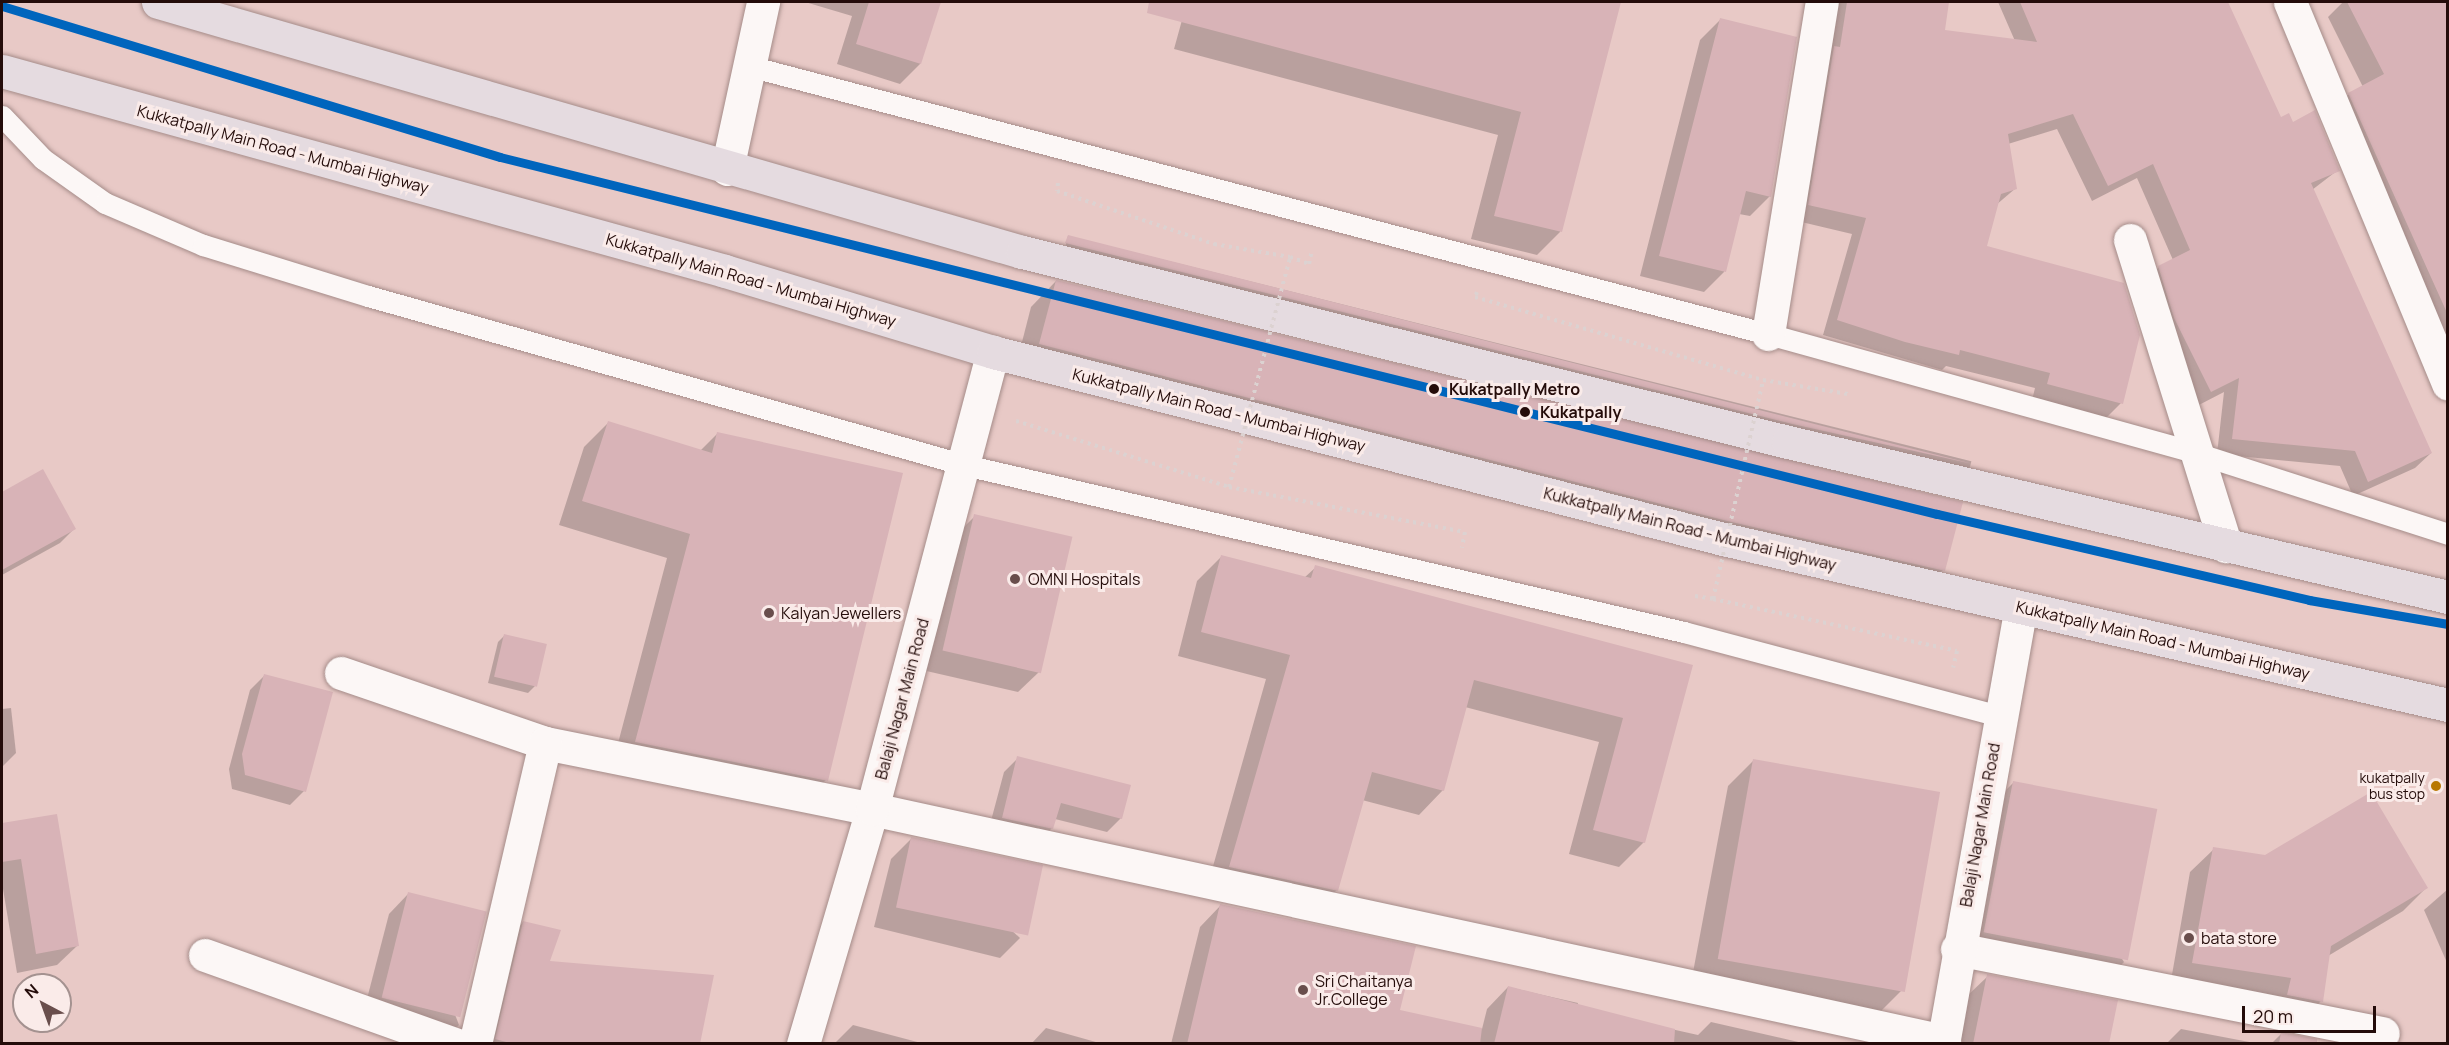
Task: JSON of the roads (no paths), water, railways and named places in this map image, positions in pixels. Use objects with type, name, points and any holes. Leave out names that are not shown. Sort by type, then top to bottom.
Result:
[{"type":"highway","points":[[158,2],[727,169],[1022,252],[1800,445],[2448,597]]},
{"type":"highway","name":"Kukkatpally Main Road - Mumbai Highway","points":[[2,71],[725,271],[993,352],[1723,539],[2448,705]]},
{"type":"street","points":[[727,169],[763,2]]},
{"type":"street","points":[[1768,334],[1822,2]]},
{"type":"street","points":[[2289,2],[2448,384]]},
{"type":"street","points":[[2130,240],[2226,546]]},
{"type":"street","name":"Balaji Nagar Main Road","points":[[803,1044],[872,809],[965,465],[993,352]]},
{"type":"street","name":"Balaji Nagar Main Road","points":[[1943,1042],[1957,949],[2021,608]]},
{"type":"street","points":[[341,673],[545,743],[872,809],[1943,1042]]},
{"type":"street","points":[[475,1044],[545,743]]},
{"type":"street","points":[[1957,949],[2383,1033]]},
{"type":"street","points":[[205,955],[455,1044]]},
{"type":"lane","points":[[749,66],[1768,334],[2196,453],[2448,534]]},
{"type":"lane","points":[[2,116],[43,159],[105,203],[203,245],[379,299],[965,465],[1684,632],[1999,716]]},
{"type":"place","name":"Kukatpally Metro","points":[[1434,389]]},
{"type":"place","name":"Kukatpally","points":[[1525,412]]},
{"type":"place","name":"OMNI Hospitals","points":[[1015,579]]},
{"type":"place","name":"Kalyan Jewellers","points":[[769,613]]},
{"type":"place","name":"kukatpally bus stop","points":[[2436,786]]},
{"type":"place","name":"bata store","points":[[2189,938]]},
{"type":"place","name":"Sri Chaitanya Jr.College","points":[[1303,990]]}]
